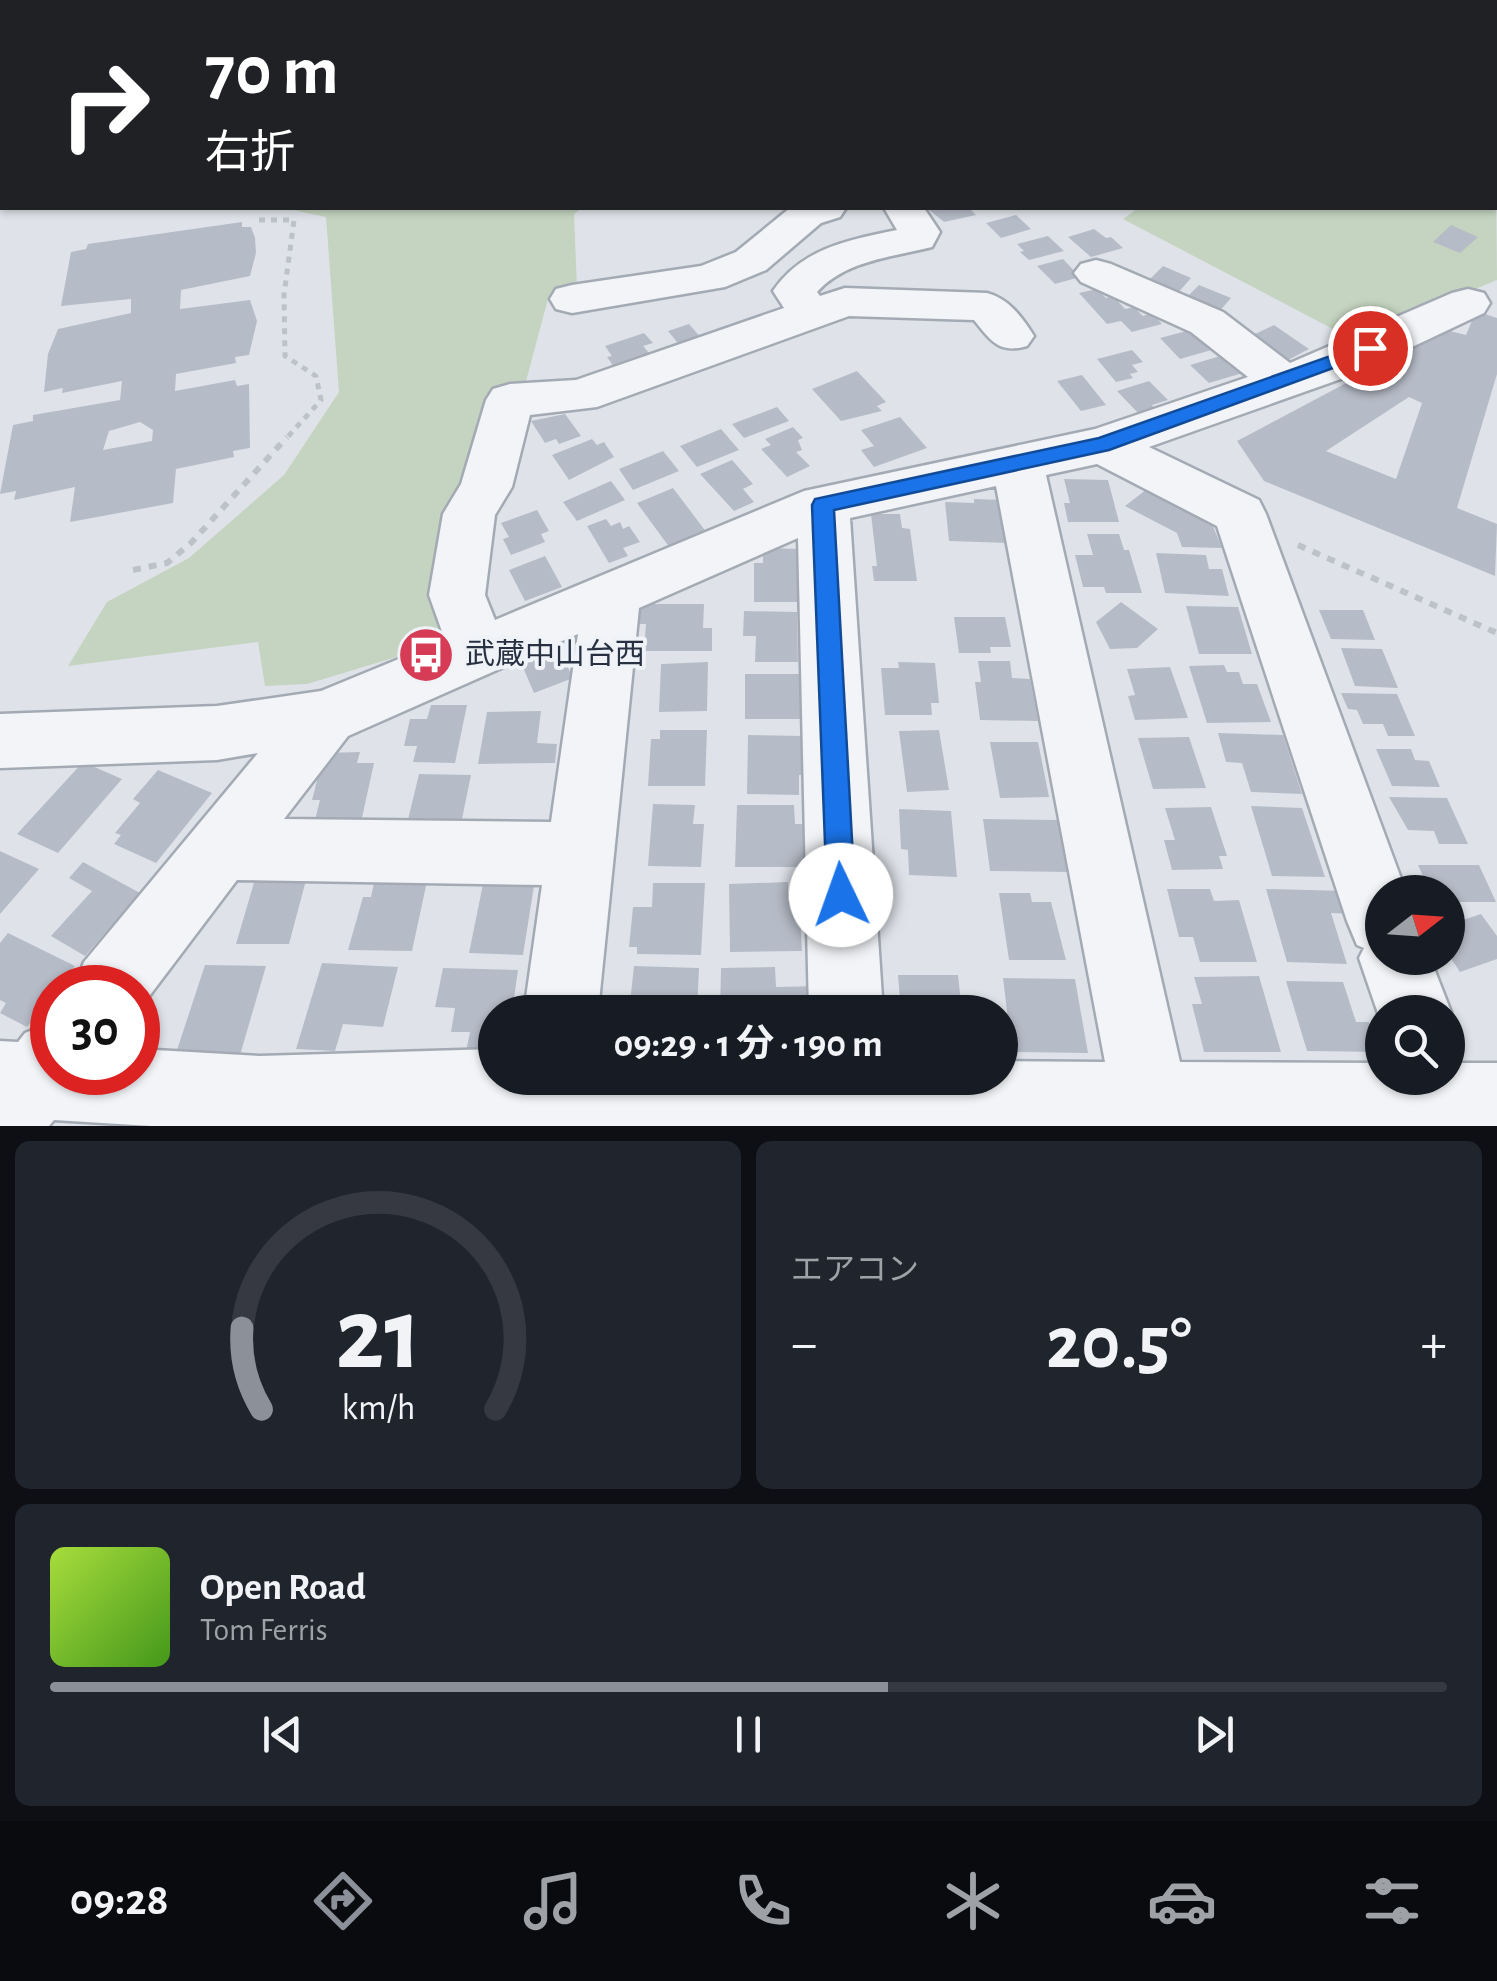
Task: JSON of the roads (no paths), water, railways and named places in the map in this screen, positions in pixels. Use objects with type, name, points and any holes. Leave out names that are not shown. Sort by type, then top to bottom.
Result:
[{"type":"street","points":[[572,299],[710,278],[751,261],[807,214],[820,210]]},
{"type":"street","points":[[810,314],[795,291],[802,280],[826,262],[917,238],[919,232],[905,210]]},
{"type":"street","points":[[1096,273],[1207,322],[1282,381]]},
{"type":"street","points":[[478,650],[458,595],[469,514],[486,488],[510,400],[580,396],[845,302],[988,307],[1011,336]]},
{"type":"street","points":[[12,753],[326,718],[822,505],[1017,460],[1102,445],[1338,362],[1468,303]]},
{"type":"street","points":[[1102,445],[1240,514],[1366,875]]},
{"type":"street","points":[[1017,460],[1153,1112]]},
{"type":"street","points":[[822,505],[845,995]]},
{"type":"street","points":[[563,995],[612,593]]},
{"type":"street","points":[[128,965],[326,718]]},
{"type":"street","points":[[221,848],[580,854]]},
{"type":"street","points":[[22,1087],[255,1110],[550,1096],[1153,1112],[1459,1102]]},
{"type":"place","name":"武蔵中山台西","points":[[426,655]]}]
